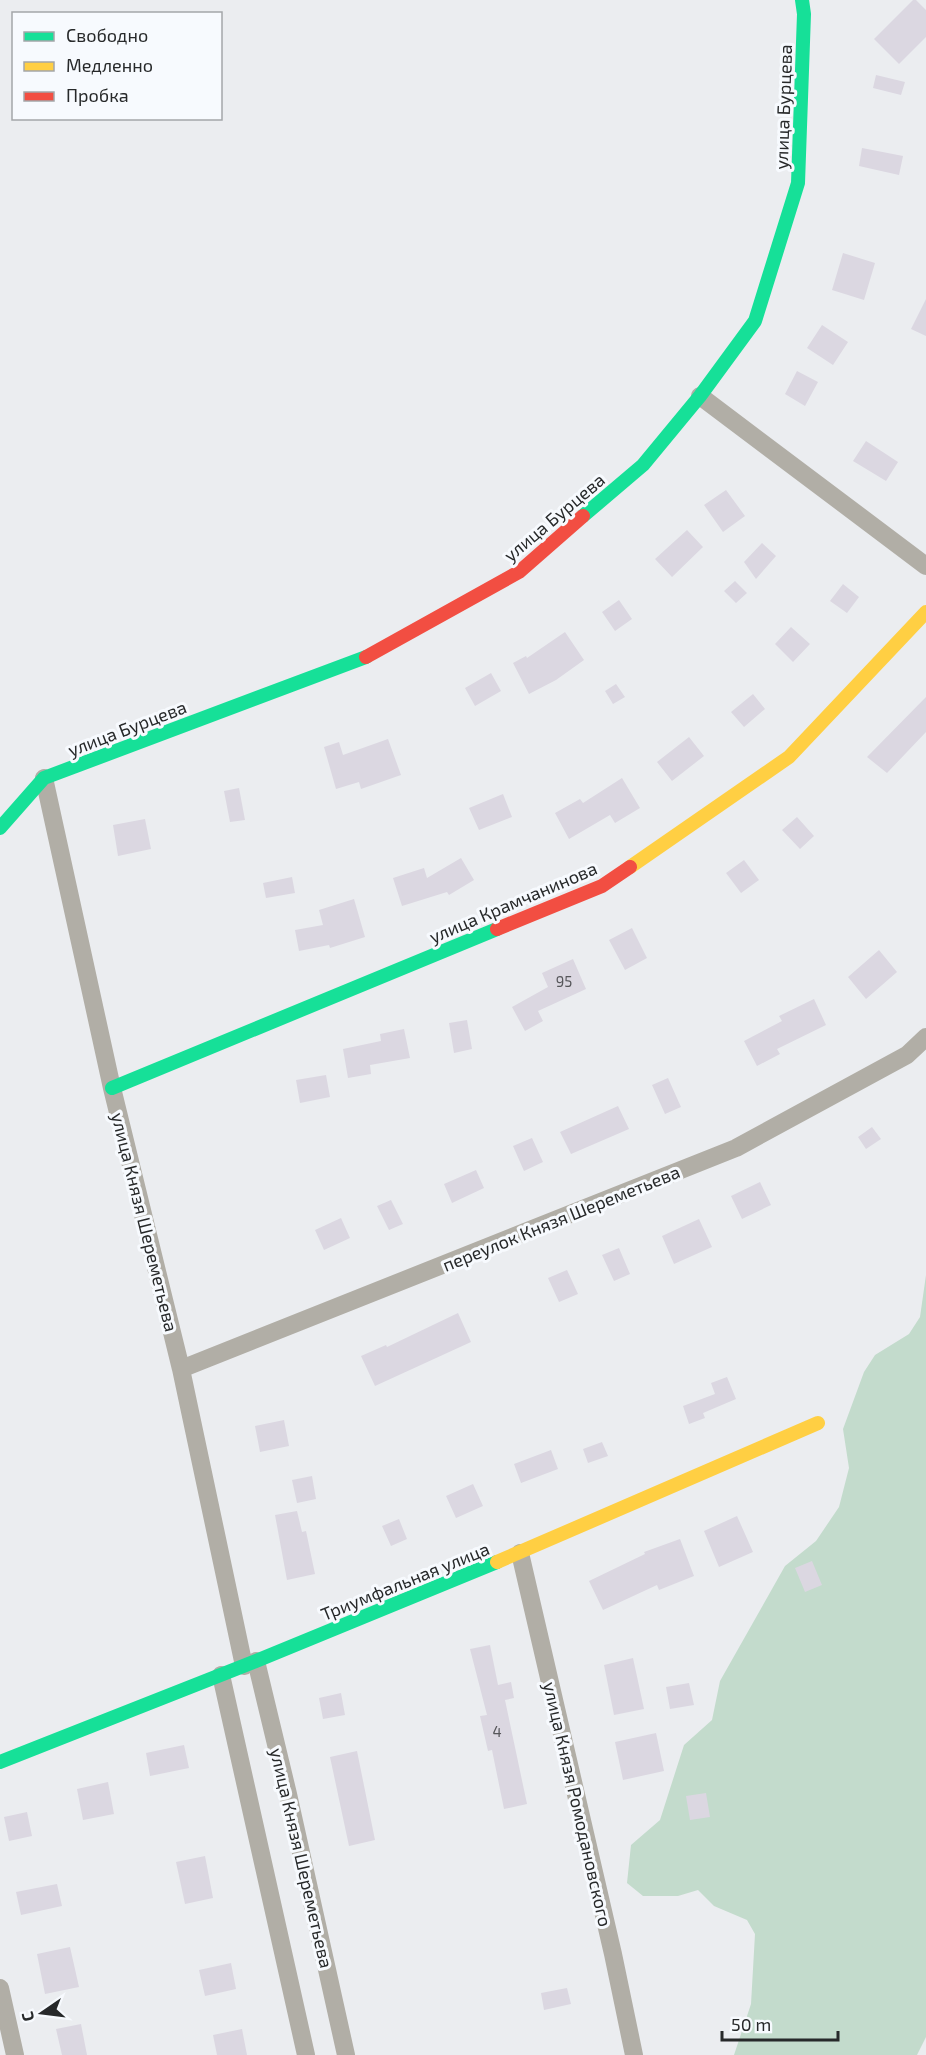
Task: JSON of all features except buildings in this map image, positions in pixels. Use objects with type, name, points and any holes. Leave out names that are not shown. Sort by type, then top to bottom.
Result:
[{"type":"street","name":"улица Бурцева","points":[[0,828],[44,778],[375,653],[519,572],[643,465],[700,396],[755,321],[798,183],[804,14],[802,0]]},
{"type":"street","points":[[700,396],[926,566]]},
{"type":"street","name":"улица Крамчанинова","points":[[112,1088],[602,886],[789,757],[926,612]]},
{"type":"street","name":"улица Князя Шереметьева","points":[[44,778],[112,1088],[250,1664],[288,1794],[346,2055]]},
{"type":"street","name":"переулок Князя Шереметьева","points":[[181,1369],[736,1148],[907,1054],[926,1037]]},
{"type":"street","name":"Триумфальная улица","points":[[0,1762],[250,1664],[520,1553],[818,1423]]},
{"type":"street","name":"улица Князя Ромодановского","points":[[520,1553],[613,1954],[634,2055]]},
{"type":"street","points":[[220,1675],[306,2055]]},
{"type":"street","points":[[0,1988],[15,2055]]},
{"type":"green space","points":[[926,1275],[926,2037],[917,2055],[734,2055],[751,2004],[755,1934],[747,1920],[714,1906],[698,1890],[678,1896],[643,1896],[627,1883],[631,1845],[660,1820],[684,1745],[712,1720],[720,1681],[785,1566],[816,1541],[839,1507],[849,1468],[843,1429],[864,1372],[875,1355],[909,1334],[920,1317]]},
{"type":"traffic: fast","points":[[583,516],[643,465],[700,396],[755,321],[798,183],[804,14],[802,0]]},
{"type":"traffic: fast","points":[[0,828],[44,778],[366,657]]},
{"type":"traffic: fast","points":[[112,1088],[497,929]]},
{"type":"traffic: fast","points":[[0,1762],[256,1661],[497,1562]]},
{"type":"traffic: slow","points":[[630,867],[789,757],[926,612]]},
{"type":"traffic: slow","points":[[497,1562],[818,1423]]},
{"type":"traffic: jam","points":[[366,657],[519,572],[583,516]]},
{"type":"traffic: jam","points":[[497,929],[602,886],[630,867]]}]
